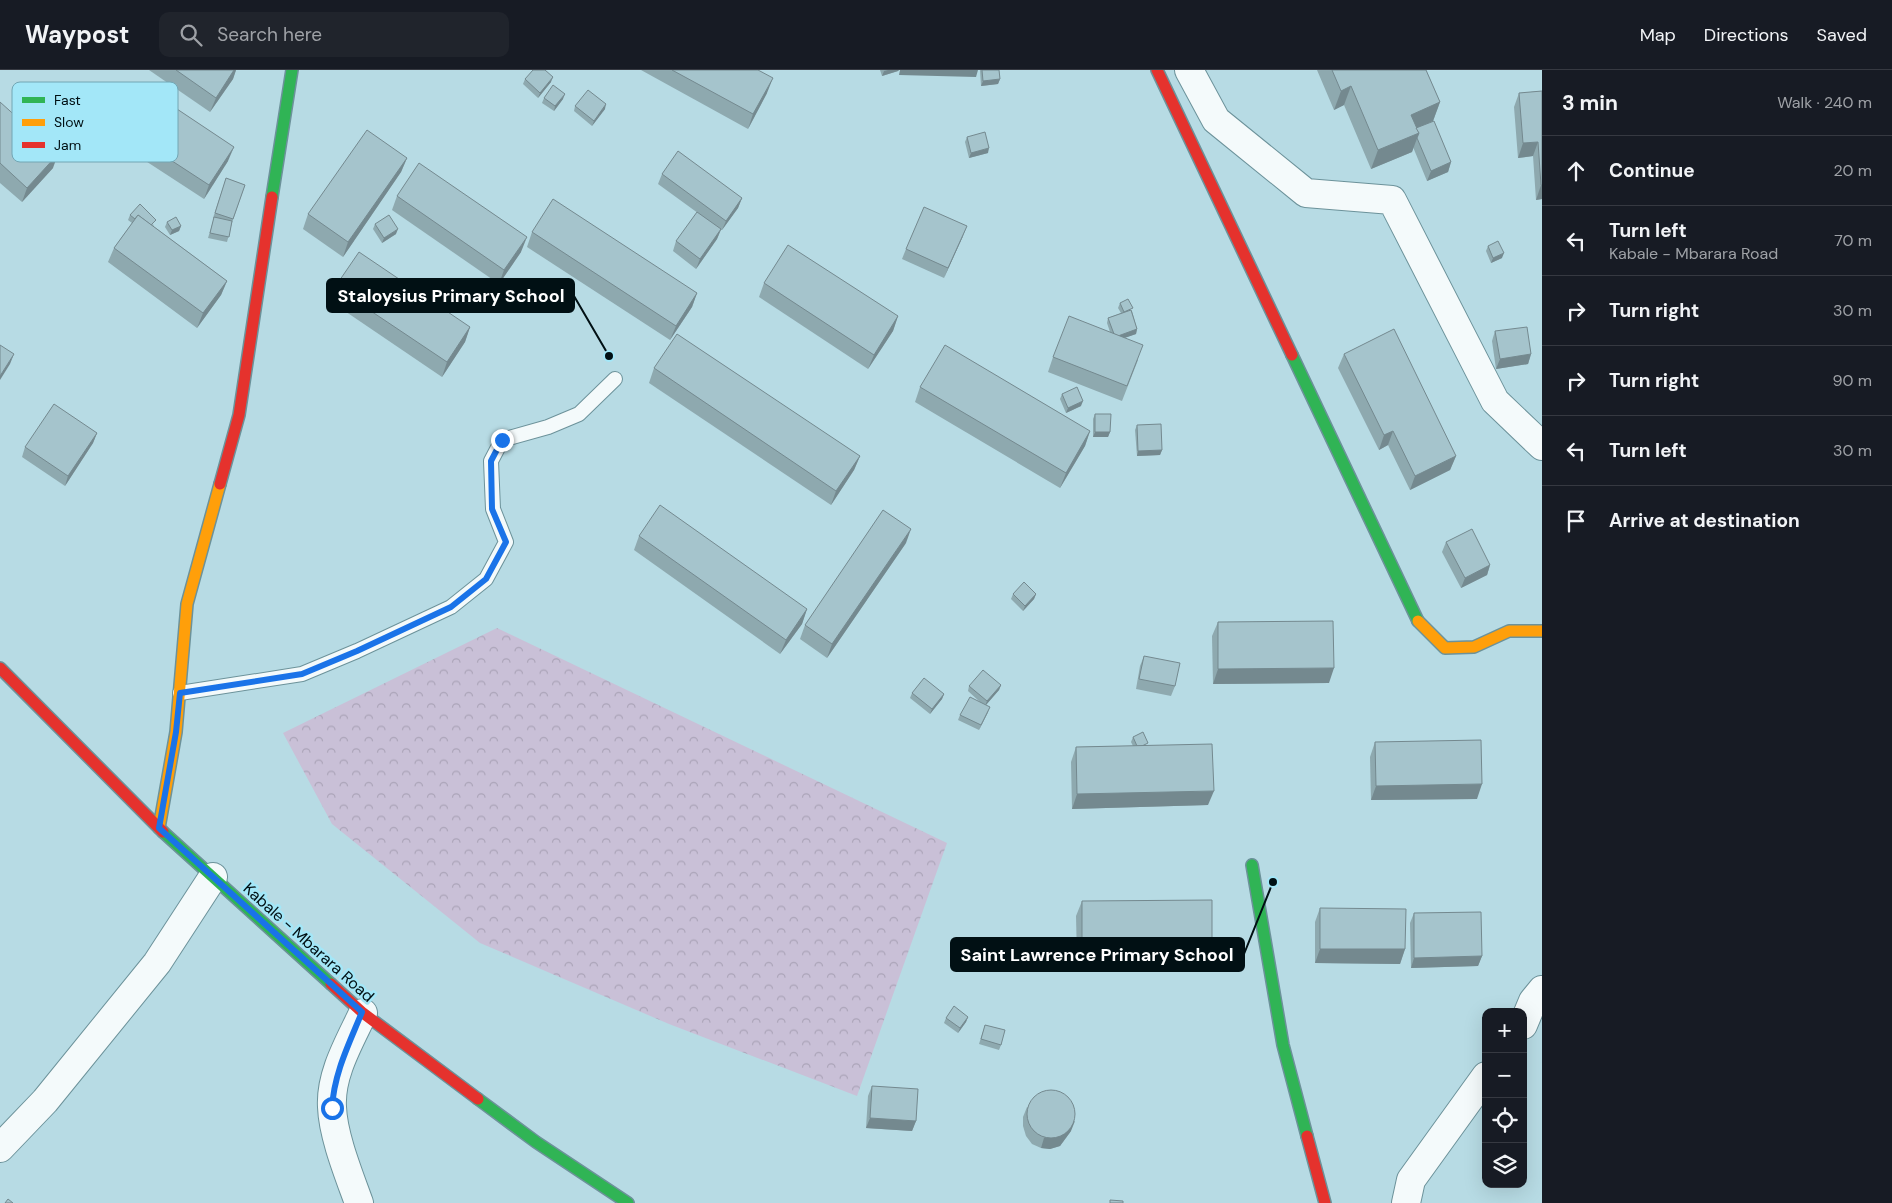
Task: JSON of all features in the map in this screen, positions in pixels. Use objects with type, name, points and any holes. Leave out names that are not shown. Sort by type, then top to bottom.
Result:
[{"type":"street","points":[[159,828],[176,732],[187,604],[239,415],[292,70]]},
{"type":"street","points":[[1157,70],[1420,624],[1445,648],[1474,647],[1509,631],[1542,631]]},
{"type":"street","points":[[1189,70],[1216,120],[1306,193],[1392,200],[1495,402],[1542,446]]},
{"type":"street","name":"Kabale - Mbarara Road","points":[[0,668],[159,828],[362,1012],[536,1142],[628,1203]]},
{"type":"street","points":[[1252,865],[1284,1046],[1325,1203]]},
{"type":"street","points":[[0,1148],[45,1101],[157,964],[213,877]]},
{"type":"street","points":[[1527,1015],[1533,1001],[1542,990]]},
{"type":"street","points":[[358,1203],[344,1160],[332,1108],[333,1090],[342,1060],[362,1012]]},
{"type":"street","points":[[1406,1203],[1411,1180],[1482,1082]]},
{"type":"lane","points":[[180,693],[302,674],[451,607],[486,579],[506,542],[492,509],[491,461],[502,440],[548,427],[579,414],[615,379]]},
{"type":"green space","points":[[497,628],[947,843],[857,1096],[669,1024],[480,943],[332,824],[283,733]]},
{"type":"building","points":[[176,70],[234,70],[216,98]]},
{"type":"building","points":[[533,70],[545,70],[553,77],[540,93],[525,79]]},
{"type":"building","points":[[672,70],[758,70],[773,78],[753,114]]},
{"type":"building","points":[[982,70],[999,70],[1000,79],[983,81]]},
{"type":"building","points":[[1332,70],[1426,70],[1440,102],[1411,115],[1419,133],[1378,150],[1351,86],[1341,91]]},
{"type":"building","points":[[553,85],[565,94],[555,106],[544,98]]},
{"type":"building","points":[[588,90],[606,104],[594,121],[575,106]]},
{"type":"building","points":[[1542,91],[1541,185],[1538,142],[1523,143],[1519,93]]},
{"type":"building","points":[[0,102],[12,113],[12,162],[51,162],[27,188],[0,163]]},
{"type":"building","points":[[178,110],[234,147],[209,185],[174,162],[178,162]]},
{"type":"building","points":[[1434,121],[1451,162],[1431,171],[1417,138],[1419,133],[1416,128]]},
{"type":"building","points":[[367,130],[407,158],[348,242],[308,214]]},
{"type":"building","points":[[985,132],[989,148],[971,153],[967,137]]},
{"type":"building","points":[[678,151],[742,198],[726,221],[662,174]]},
{"type":"building","points":[[419,163],[527,237],[504,270],[397,196]]},
{"type":"building","points":[[226,178],[245,185],[233,219],[215,213]]},
{"type":"building","points":[[553,199],[697,293],[676,326],[532,232]]},
{"type":"building","points":[[140,204],[156,220],[151,225],[138,215],[135,219],[130,215]]},
{"type":"building","points":[[924,207],[967,226],[948,268],[906,249]]},
{"type":"building","points":[[697,212],[721,229],[700,259],[676,241]]},
{"type":"building","points":[[138,215],[227,281],[203,313],[114,248]]},
{"type":"building","points":[[389,215],[398,229],[384,238],[375,224]]},
{"type":"building","points":[[176,217],[181,226],[172,230],[167,222]]},
{"type":"building","points":[[214,217],[232,221],[229,237],[210,233]]},
{"type":"building","points":[[1498,241],[1504,253],[1493,258],[1488,246]]},
{"type":"building","points":[[788,245],[898,316],[874,355],[764,283]]},
{"type":"building","points":[[359,252],[470,327],[447,362],[335,287]]},
{"type":"building","points":[[1128,299],[1133,308],[1124,312],[1120,303]]},
{"type":"building","points":[[1131,310],[1137,329],[1118,336],[1114,334],[1108,318]]},
{"type":"building","points":[[1069,316],[1143,345],[1127,386],[1053,357]]},
{"type":"building","points":[[1527,327],[1531,354],[1500,359],[1495,331]]},
{"type":"building","points":[[1394,329],[1456,456],[1415,476],[1393,431],[1384,435],[1344,354]]},
{"type":"building","points":[[677,334],[860,456],[836,491],[654,368]]},
{"type":"building","points":[[0,345],[14,354],[0,376]]},
{"type":"building","points":[[945,345],[1090,431],[1066,473],[920,387]]},
{"type":"building","points":[[1077,387],[1083,401],[1068,408],[1062,394]]},
{"type":"building","points":[[54,404],[97,433],[68,476],[25,447]]},
{"type":"building","points":[[1095,414],[1111,414],[1110,432],[1095,432]]},
{"type":"building","points":[[1161,424],[1162,450],[1138,451],[1137,425]]},
{"type":"building","points":[[660,505],[807,609],[786,640],[639,536]]},
{"type":"building","points":[[883,510],[911,529],[832,644],[805,625]]},
{"type":"building","points":[[1472,529],[1490,565],[1465,578],[1446,542]]},
{"type":"building","points":[[1024,582],[1036,594],[1025,606],[1013,594]]},
{"type":"building","points":[[1333,621],[1334,668],[1218,669],[1218,622]]},
{"type":"building","points":[[1144,656],[1180,663],[1175,686],[1139,679]]},
{"type":"building","points":[[983,670],[1001,685],[987,701],[969,686]]},
{"type":"building","points":[[924,678],[944,694],[932,709],[912,693]]},
{"type":"building","points":[[970,697],[990,707],[981,725],[960,715]]},
{"type":"building","points":[[1143,732],[1148,743],[1137,746],[1133,737]]},
{"type":"building","points":[[1481,740],[1482,784],[1376,786],[1375,742]]},
{"type":"building","points":[[1212,744],[1214,791],[1077,794],[1076,747]]},
{"type":"building","points":[[1212,900],[1212,942],[1082,943],[1082,901]]},
{"type":"building","points":[[1320,908],[1406,909],[1405,949],[1320,949]]},
{"type":"building","points":[[1481,912],[1482,956],[1414,958],[1414,913]]},
{"type":"building","points":[[954,1006],[968,1017],[960,1028],[946,1018]]},
{"type":"building","points":[[985,1025],[1005,1030],[1001,1045],[981,1039]]},
{"type":"building","points":[[872,1086],[918,1089],[916,1121],[870,1118]]},
{"type":"building","points":[[1046,1090],[1056,1090],[1065,1094],[1071,1100],[1074,1105],[1074,1123],[1065,1134],[1056,1138],[1046,1138],[1037,1134],[1031,1128],[1027,1119],[1027,1109],[1031,1100],[1037,1094]]},
{"type":"building","points":[[8,1199],[13,1203],[5,1203]]},
{"type":"building","points":[[1110,1200],[1123,1201],[1123,1203],[1110,1203]]},
{"type":"traffic: fast","points":[[272,197],[292,70]]},
{"type":"traffic: fast","points":[[1292,355],[1418,621]]},
{"type":"traffic: fast","points":[[163,832],[331,984]]},
{"type":"traffic: fast","points":[[1252,865],[1283,1045],[1307,1136]]},
{"type":"traffic: fast","points":[[478,1099],[536,1142],[628,1203]]},
{"type":"traffic: slow","points":[[159,828],[176,732],[187,604],[220,484]]},
{"type":"traffic: slow","points":[[1418,621],[1445,648],[1474,647],[1509,631],[1542,631]]},
{"type":"traffic: jam","points":[[1157,70],[1292,355]]},
{"type":"traffic: jam","points":[[220,484],[239,415],[272,197]]},
{"type":"traffic: jam","points":[[0,668],[163,832]]},
{"type":"traffic: jam","points":[[331,984],[363,1013],[478,1099]]},
{"type":"traffic: jam","points":[[1307,1136],[1325,1203]]},
{"type":"place","name":"Staloysius Primary School","points":[[609,356]]},
{"type":"place","name":"Saint Lawrence Primary School","points":[[1273,882]]},
{"type":"route","points":[[332,1108],[333,1090],[342,1060],[362,1012],[159,828],[176,732],[180,693],[302,674],[357,651],[451,607],[486,579],[506,542],[492,509],[491,461],[502,440]]}]
